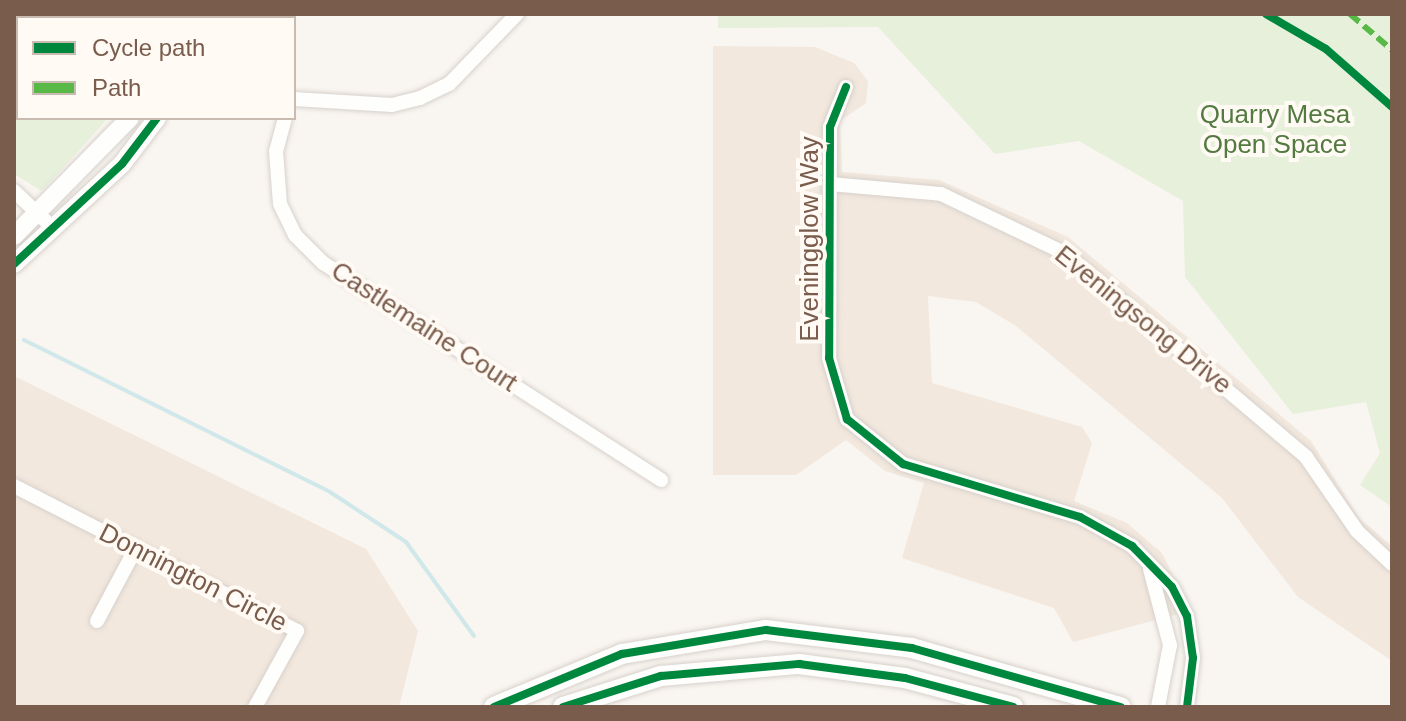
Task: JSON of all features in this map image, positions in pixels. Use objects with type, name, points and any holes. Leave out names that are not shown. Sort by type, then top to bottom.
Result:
[{"type":"main road","points":[[494,707],[622,654],[766,630],[912,648],[1121,707]]},
{"type":"main road","points":[[563,707],[661,676],[799,664],[868,670],[1013,707]]},
{"type":"street","points":[[296,99],[392,105],[420,98],[449,84],[517,14]]},
{"type":"street","name":"Eveningglow Way","points":[[846,87],[832,112],[830,373],[856,430],[903,464],[1101,525],[1145,558],[1187,616],[1193,658],[1187,707]]},
{"type":"street","points":[[14,236],[128,120]]},
{"type":"street","points":[[14,264],[122,164],[155,120]]},
{"type":"street","name":"Castlemaine Court","points":[[284,120],[276,151],[280,204],[295,235],[323,263],[661,480]]},
{"type":"street","name":"Eveningsong Drive","points":[[830,184],[941,194],[1066,254],[1299,451],[1357,531],[1392,564]]},
{"type":"street","points":[[14,191],[52,227]]},
{"type":"street","name":"Donnington Circle","points":[[14,486],[297,631],[255,707]]},
{"type":"street","points":[[97,621],[136,548]]},
{"type":"street","points":[[1145,558],[1168,622],[1158,707]]},
{"type":"shaded area","points":[[713,46],[815,47],[854,63],[868,81],[866,103],[840,121],[842,172],[939,180],[1068,237],[1311,441],[1359,518],[1392,546],[1392,661],[1298,597],[1222,498],[1016,326],[976,302],[928,296],[932,383],[1082,427],[1092,443],[1074,501],[1127,523],[1162,553],[1190,611],[1073,642],[1054,608],[902,558],[924,483],[885,471],[846,440],[796,475],[713,475]]},
{"type":"shaded area","points":[[14,376],[366,549],[418,631],[399,707],[14,707]]},
{"type":"green space","points":[[14,14],[166,14],[16,16],[16,120],[106,120],[42,191],[14,174]]},
{"type":"green space","name":"Quarry Mesa Open Space","points":[[718,14],[1392,14],[1392,507],[1360,485],[1380,453],[1366,402],[1293,414],[1185,277],[1183,201],[1079,141],[995,154],[878,27],[718,28]]},
{"type":"waterway","points":[[24,340],[330,492],[406,542],[474,636]]},
{"type":"marked path","points":[[1350,14],[1392,50]]},
{"type":"cycle path","points":[[1266,14],[1326,49],[1392,107]]},
{"type":"cycle path","points":[[846,87],[830,127],[829,358],[847,419],[903,464],[1080,517],[1132,546],[1172,587],[1187,616],[1193,658],[1187,707]]},
{"type":"cycle path","points":[[14,264],[122,164],[155,120]]},
{"type":"cycle path","points":[[494,707],[622,654],[766,630],[912,648],[1121,707]]},
{"type":"cycle path","points":[[563,707],[661,676],[799,664],[905,678],[1013,707]]}]
